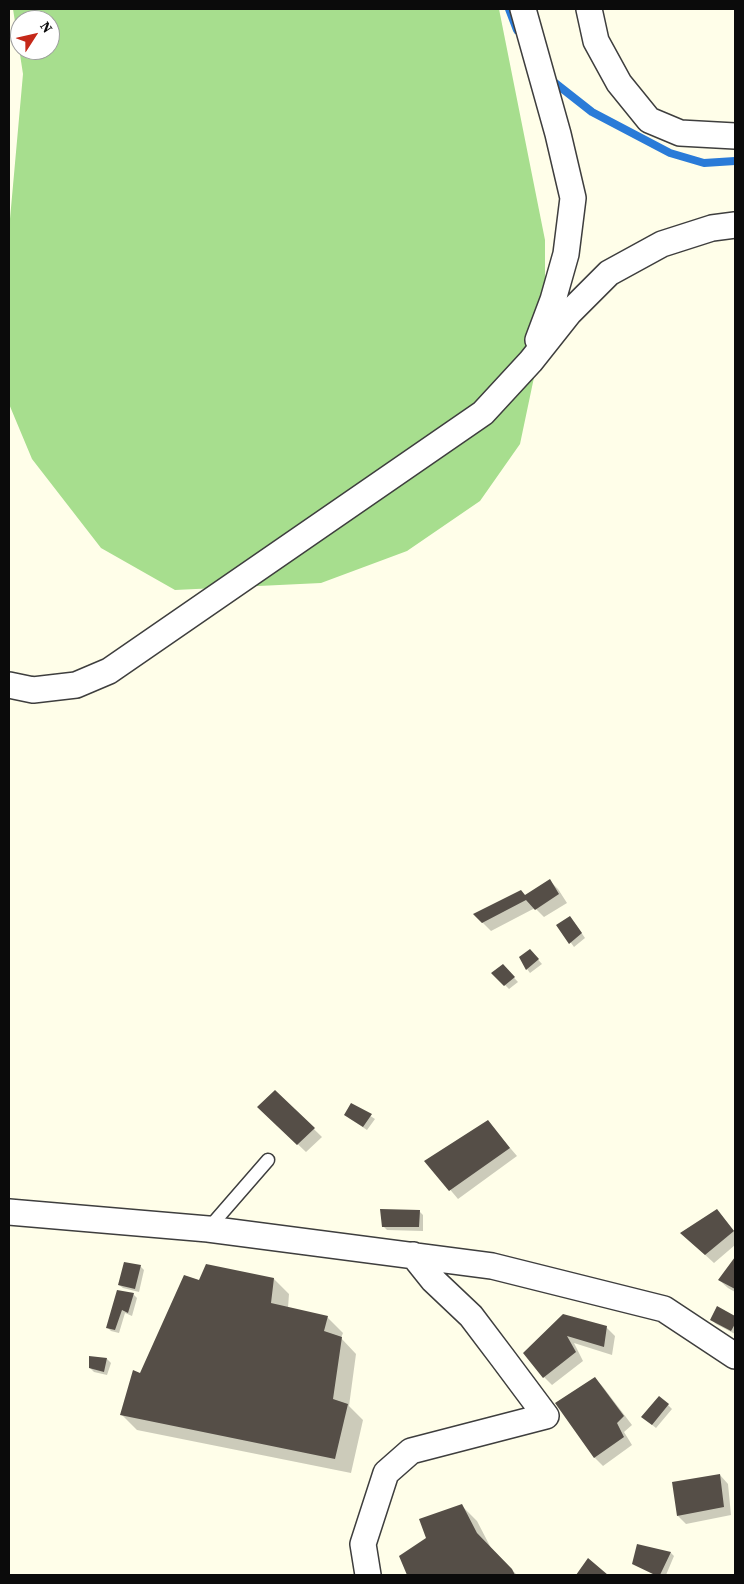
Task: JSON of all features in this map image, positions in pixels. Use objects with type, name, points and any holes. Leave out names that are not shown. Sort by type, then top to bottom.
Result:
[{"type":"street","points":[[523,9],[558,134],[573,198],[566,254],[553,300],[531,361]]},
{"type":"street","points":[[588,9],[596,41],[620,83],[649,120],[680,133],[735,136]]},
{"type":"street","points":[[9,685],[33,690],[76,685],[109,671],[483,413],[531,361],[569,312],[609,273],[662,244],[712,228],[735,225]]},
{"type":"street","points":[[9,1212],[208,1229],[492,1266],[664,1308],[735,1356]]},
{"type":"street","points":[[368,1575],[363,1544],[386,1473],[411,1451],[546,1416],[470,1316],[433,1280],[413,1255]]},
{"type":"lane","points":[[208,1229],[268,1160]]},
{"type":"green space","points":[[13,9],[499,9],[545,240],[545,325],[520,444],[480,501],[407,551],[321,583],[175,590],[101,548],[32,459],[9,404],[9,230],[23,74],[21,60],[60,60],[60,10]]},
{"type":"building","points":[[550,879],[559,894],[535,910],[526,900],[482,923],[473,914],[521,890],[525,895]]},
{"type":"building","points":[[570,916],[582,933],[569,944],[556,925]]},
{"type":"building","points":[[530,949],[539,959],[526,970],[519,957]]},
{"type":"building","points":[[503,964],[515,977],[504,986],[491,973]]},
{"type":"building","points":[[275,1090],[315,1128],[297,1145],[257,1107]]},
{"type":"building","points":[[351,1103],[372,1114],[363,1127],[344,1115]]},
{"type":"building","points":[[488,1120],[510,1148],[449,1191],[424,1161]]},
{"type":"building","points":[[380,1209],[420,1210],[419,1227],[382,1227]]},
{"type":"building","points":[[717,1209],[734,1231],[705,1255],[680,1233]]},
{"type":"building","points":[[735,1257],[735,1289],[718,1280]]},
{"type":"building","points":[[124,1262],[141,1265],[135,1289],[118,1285]]},
{"type":"building","points":[[206,1264],[274,1278],[271,1303],[328,1316],[324,1331],[342,1337],[333,1399],[348,1404],[335,1459],[120,1415],[133,1370],[140,1373],[184,1275],[199,1280]]},
{"type":"building","points":[[117,1290],[134,1293],[128,1313],[122,1310],[115,1330],[106,1328]]},
{"type":"building","points":[[717,1306],[735,1316],[735,1324],[731,1331],[710,1320]]},
{"type":"building","points":[[563,1314],[607,1326],[604,1347],[567,1336],[576,1352],[543,1378],[523,1353]]},
{"type":"building","points":[[89,1356],[107,1358],[104,1372],[89,1368]]},
{"type":"building","points":[[595,1377],[624,1416],[617,1423],[624,1437],[594,1458],[555,1403]]},
{"type":"building","points":[[659,1396],[669,1404],[652,1425],[641,1417]]},
{"type":"building","points":[[720,1474],[724,1507],[677,1516],[672,1482]]},
{"type":"building","points":[[462,1504],[477,1533],[512,1569],[515,1575],[407,1575],[399,1556],[426,1538],[419,1519]]},
{"type":"building","points":[[637,1544],[671,1552],[660,1575],[655,1575],[632,1564]]},
{"type":"building","points":[[588,1558],[608,1575],[576,1575]]},
{"type":"waterway","points":[[509,9],[517,30]]},
{"type":"waterway","points":[[550,79],[592,112],[670,153],[704,163],[735,161]]}]
